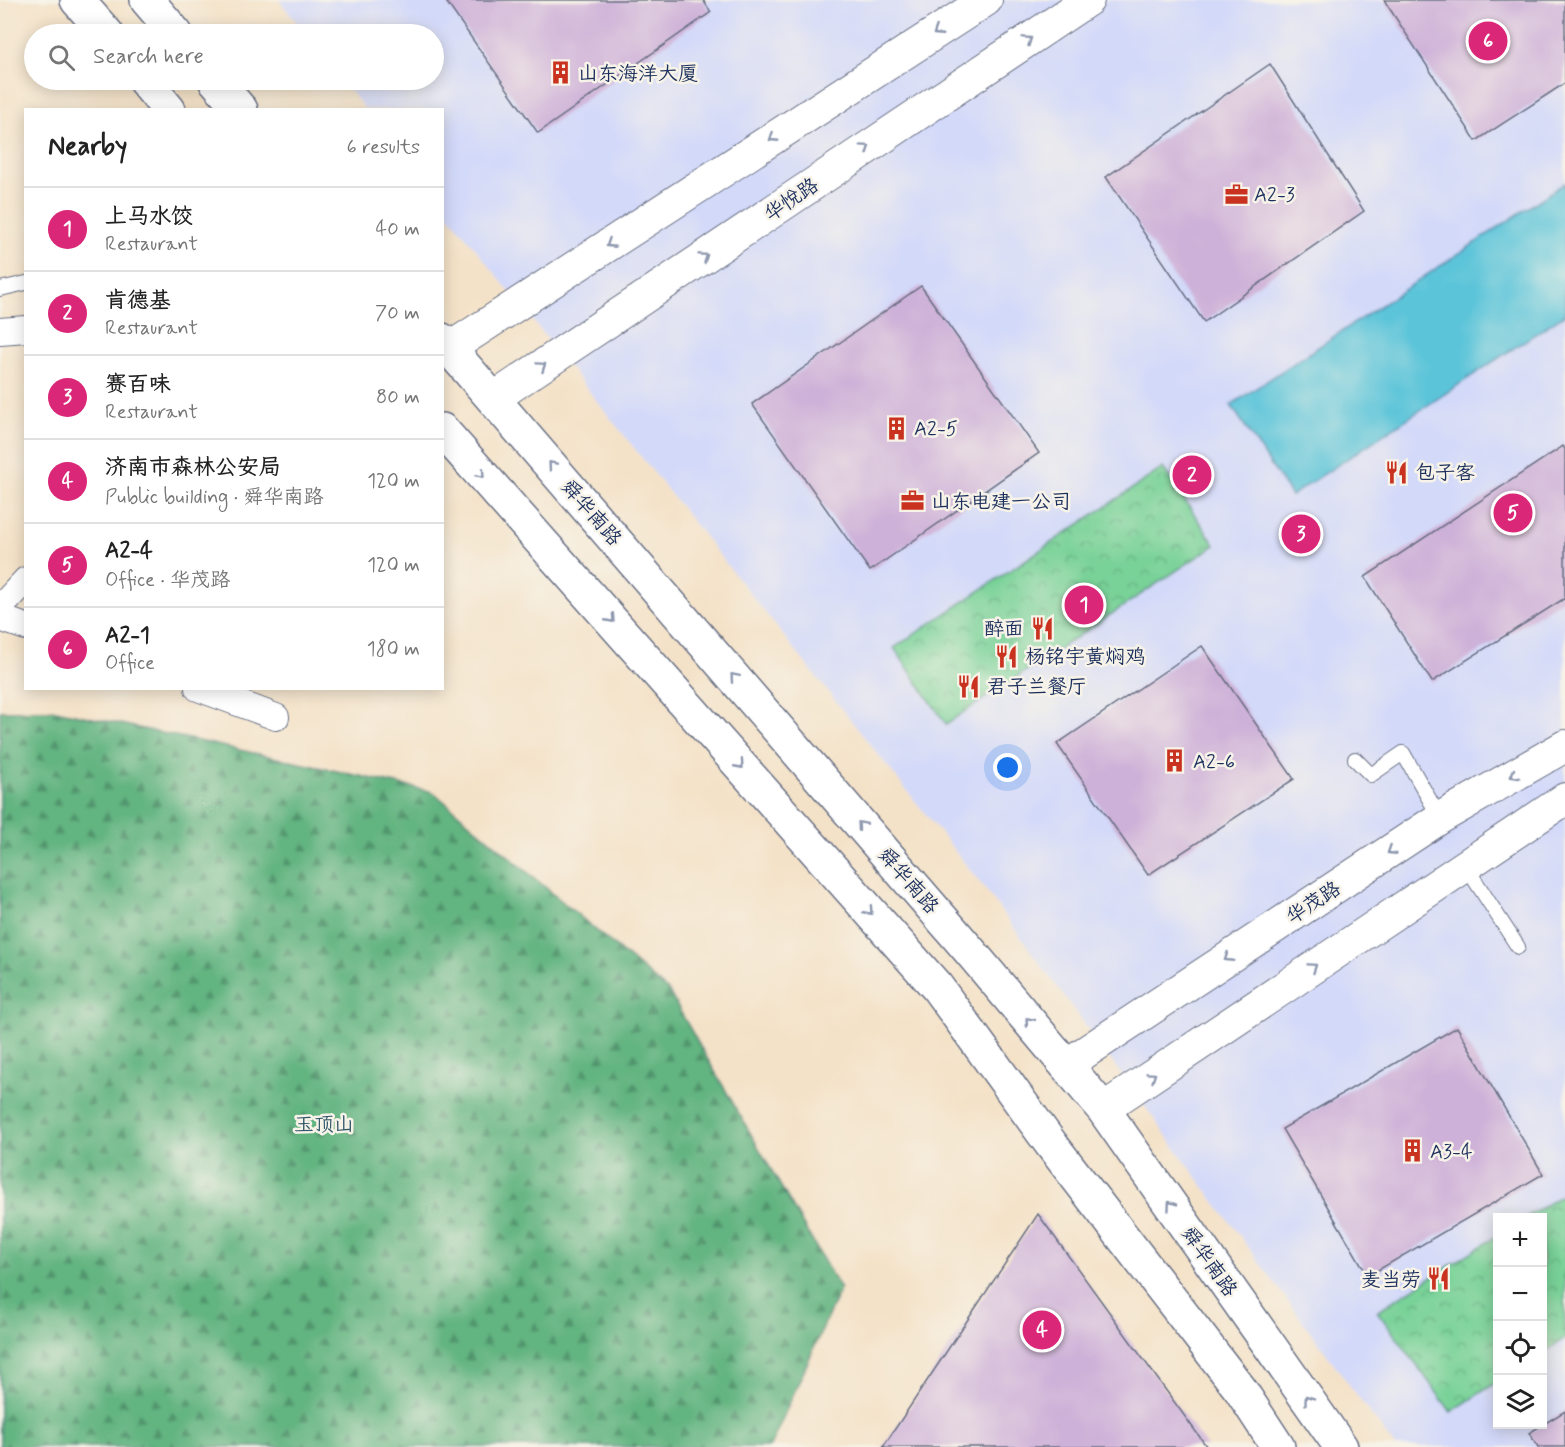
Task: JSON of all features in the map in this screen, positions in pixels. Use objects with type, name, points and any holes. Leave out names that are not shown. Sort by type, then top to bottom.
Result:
[{"type":"main road","points":[[77,0],[98,24]]},
{"type":"main road","points":[[147,0],[167,24]]},
{"type":"main road","points":[[152,90],[167,108]]},
{"type":"main road","points":[[224,90],[239,108]]},
{"type":"main road","name":"舜华南路","points":[[446,344],[1103,1109],[1341,1447]]},
{"type":"main road","points":[[444,432],[937,987],[1051,1144],[1240,1389],[1278,1447]]},
{"type":"street","points":[[446,344],[986,0]]},
{"type":"street","name":"华悦路","points":[[494,398],[1088,0]]},
{"type":"street","points":[[0,331],[24,329]]},
{"type":"street","points":[[0,608],[24,582]]},
{"type":"street","points":[[0,618],[24,626]]},
{"type":"street","points":[[203,690],[276,717]]},
{"type":"street","name":"华茂路","points":[[1066,1065],[1440,818],[1565,746]]},
{"type":"street","points":[[1103,1109],[1565,798]]},
{"type":"lane","points":[[0,289],[24,283]]},
{"type":"lane","points":[[1355,759],[1371,775],[1403,753],[1440,818]]},
{"type":"lane","points":[[1465,865],[1518,947]]},
{"type":"shaded area","points":[[279,0],[1565,0],[1565,1447],[1395,1447],[986,890],[444,209],[444,108],[364,108],[349,90],[444,90],[444,24],[298,24]]},
{"type":"green space","points":[[1163,468],[1215,545],[946,724],[894,648]]},
{"type":"green space","name":"玉顶山","points":[[56,710],[433,792],[669,992],[840,1289],[770,1447],[0,1447],[0,711]]},
{"type":"green space","points":[[1565,1193],[1565,1338],[1547,1350],[1547,1213],[1532,1213]]},
{"type":"green space","points":[[1493,1238],[1493,1385],[1451,1412],[1377,1311]]},
{"type":"water","points":[[1565,183],[1565,314],[1291,496],[1231,405]]},
{"type":"building","name":"山东海洋大厦","points":[[445,0],[703,0],[711,12],[538,133]]},
{"type":"building","points":[[1384,0],[1565,0],[1565,83],[1476,141]]},
{"type":"building","name":"A2-3","points":[[1270,64],[1364,211],[1204,322],[1106,177]]},
{"type":"building","name":"A2-5","points":[[921,286],[1039,453],[870,571],[752,404]]},
{"type":"building","points":[[1563,446],[1565,449],[1565,598],[1432,682],[1365,577]]},
{"type":"building","name":"A2-6","points":[[1202,646],[1294,779],[1148,875],[1057,744]]},
{"type":"building","name":"A3-4","points":[[1457,1027],[1543,1174],[1368,1276],[1282,1129]]},
{"type":"building","points":[[1038,1214],[1207,1447],[883,1447]]},
{"type":"building","points":[[1565,1411],[1565,1447],[1538,1447],[1529,1433],[1536,1429],[1547,1429],[1547,1422]]},
{"type":"place","name":"A2-1","points":[[1488,41]]},
{"type":"place","name":"山东海洋大厦","points":[[560,73]]},
{"type":"place","name":"A2-3","points":[[1236,194]]},
{"type":"place","name":"A2-5","points":[[896,428]]},
{"type":"place","name":"包子客","points":[[1397,472]]},
{"type":"place","name":"肯德基","points":[[1192,475]]},
{"type":"place","name":"山东电建一公司","points":[[913,501]]},
{"type":"place","name":"A2-4","points":[[1513,513]]},
{"type":"place","name":"赛百味","points":[[1301,534]]},
{"type":"place","name":"上马水饺","points":[[1084,605]]},
{"type":"place","name":"醉面","points":[[1042,628]]},
{"type":"place","name":"杨铭宇黄焖鸡","points":[[1007,656]]},
{"type":"place","name":"君子兰餐厅","points":[[969,686]]},
{"type":"place","name":"A2-6","points":[[1175,761]]},
{"type":"place","name":"A3-4","points":[[1412,1151]]},
{"type":"place","name":"麦当劳","points":[[1439,1279]]},
{"type":"place","name":"济南市森林公安局","points":[[1042,1330]]}]
